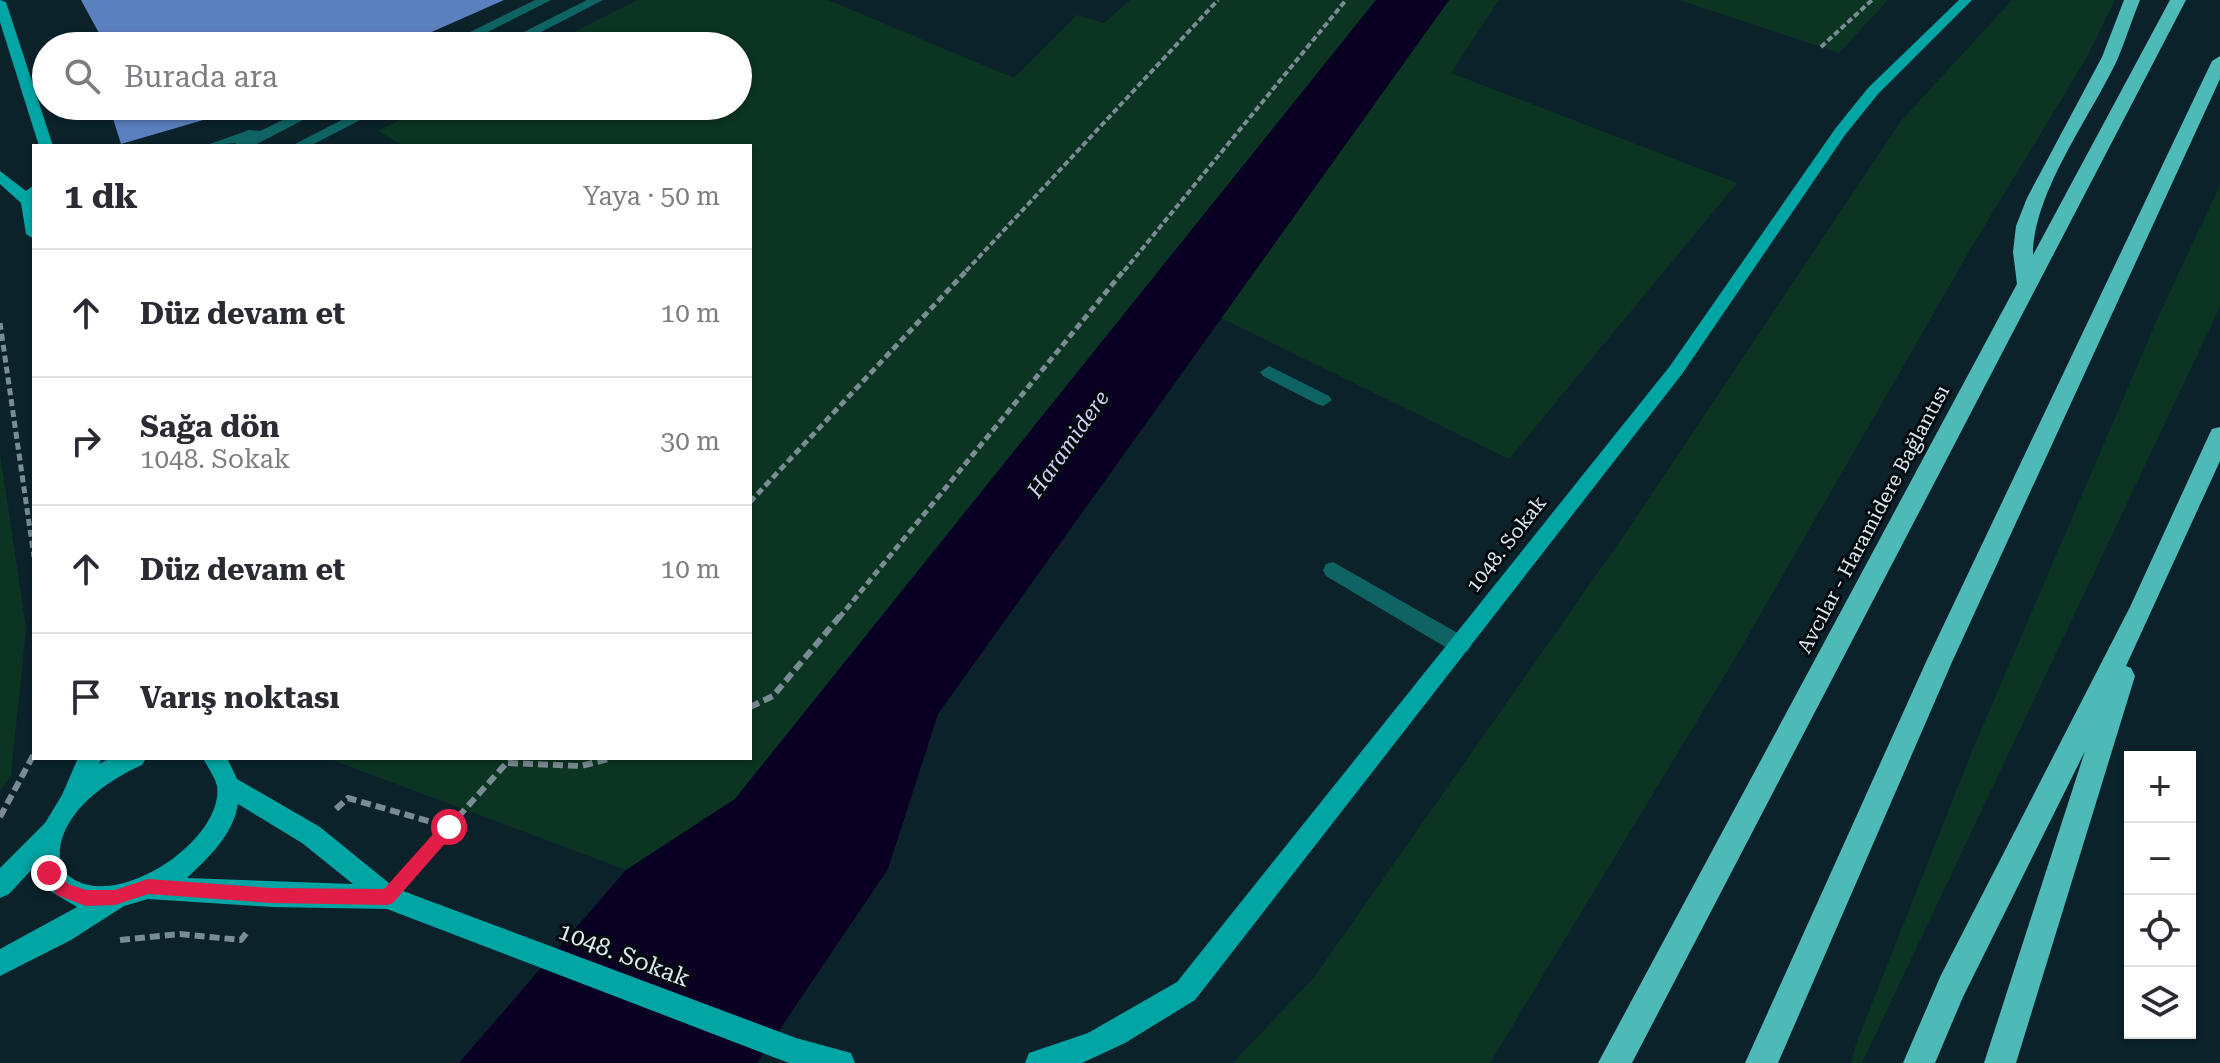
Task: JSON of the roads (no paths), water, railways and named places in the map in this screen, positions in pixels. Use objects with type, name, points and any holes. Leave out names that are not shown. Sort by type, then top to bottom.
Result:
[{"type":"highway","points":[[2027,284],[2023,252],[2026,226],[2036,198],[2110,57],[2132,0]]},
{"type":"highway","name":"Avcılar - Haramidere Bağlantısı","points":[[1614,1063],[2178,0]]},
{"type":"highway","points":[[1761,1063],[1939,662],[2220,61]]},
{"type":"highway","points":[[1919,1063],[1952,986],[2143,607],[2220,435]]},
{"type":"highway","points":[[2000,1063],[2143,607]]},
{"type":"main road","name":"1048. Sokak","points":[[1039,1063],[1070,1056],[1146,1017],[1186,991],[1676,370],[1840,132],[1873,91],[1966,0]]},
{"type":"main road","points":[[0,2],[32,102]]},
{"type":"main road","points":[[38,120],[45,144]]},
{"type":"main road","points":[[0,176],[32,197]]},
{"type":"main road","points":[[0,886],[55,826],[72,801],[89,760]]},
{"type":"main road","points":[[72,801],[95,780],[130,760]]},
{"type":"main road","points":[[0,963],[62,931],[115,898],[148,887],[175,872],[199,852],[228,807],[230,787],[226,771],[217,760]]},
{"type":"main road","name":"1048. Sokak","points":[[230,787],[311,835],[387,897],[796,1052],[841,1063]]},
{"type":"main road","points":[[55,826],[46,851],[49,873],[63,889],[86,898],[115,898]]},
{"type":"main road","name":"1048. Sokak","points":[[148,887],[272,895],[387,897]]},
{"type":"street","points":[[478,32],[545,0]]},
{"type":"street","points":[[532,32],[597,0]]},
{"type":"street","points":[[245,144],[293,120]]},
{"type":"street","points":[[302,144],[351,120]]},
{"type":"street","points":[[218,144],[285,124]]},
{"type":"street","points":[[1269,372],[1323,400]]},
{"type":"street","points":[[1333,570],[1460,645]]},
{"type":"water","name":"Haramidere","points":[[1376,0],[1449,0],[938,714],[888,869],[757,1063],[459,1063],[626,870],[735,799]]}]
